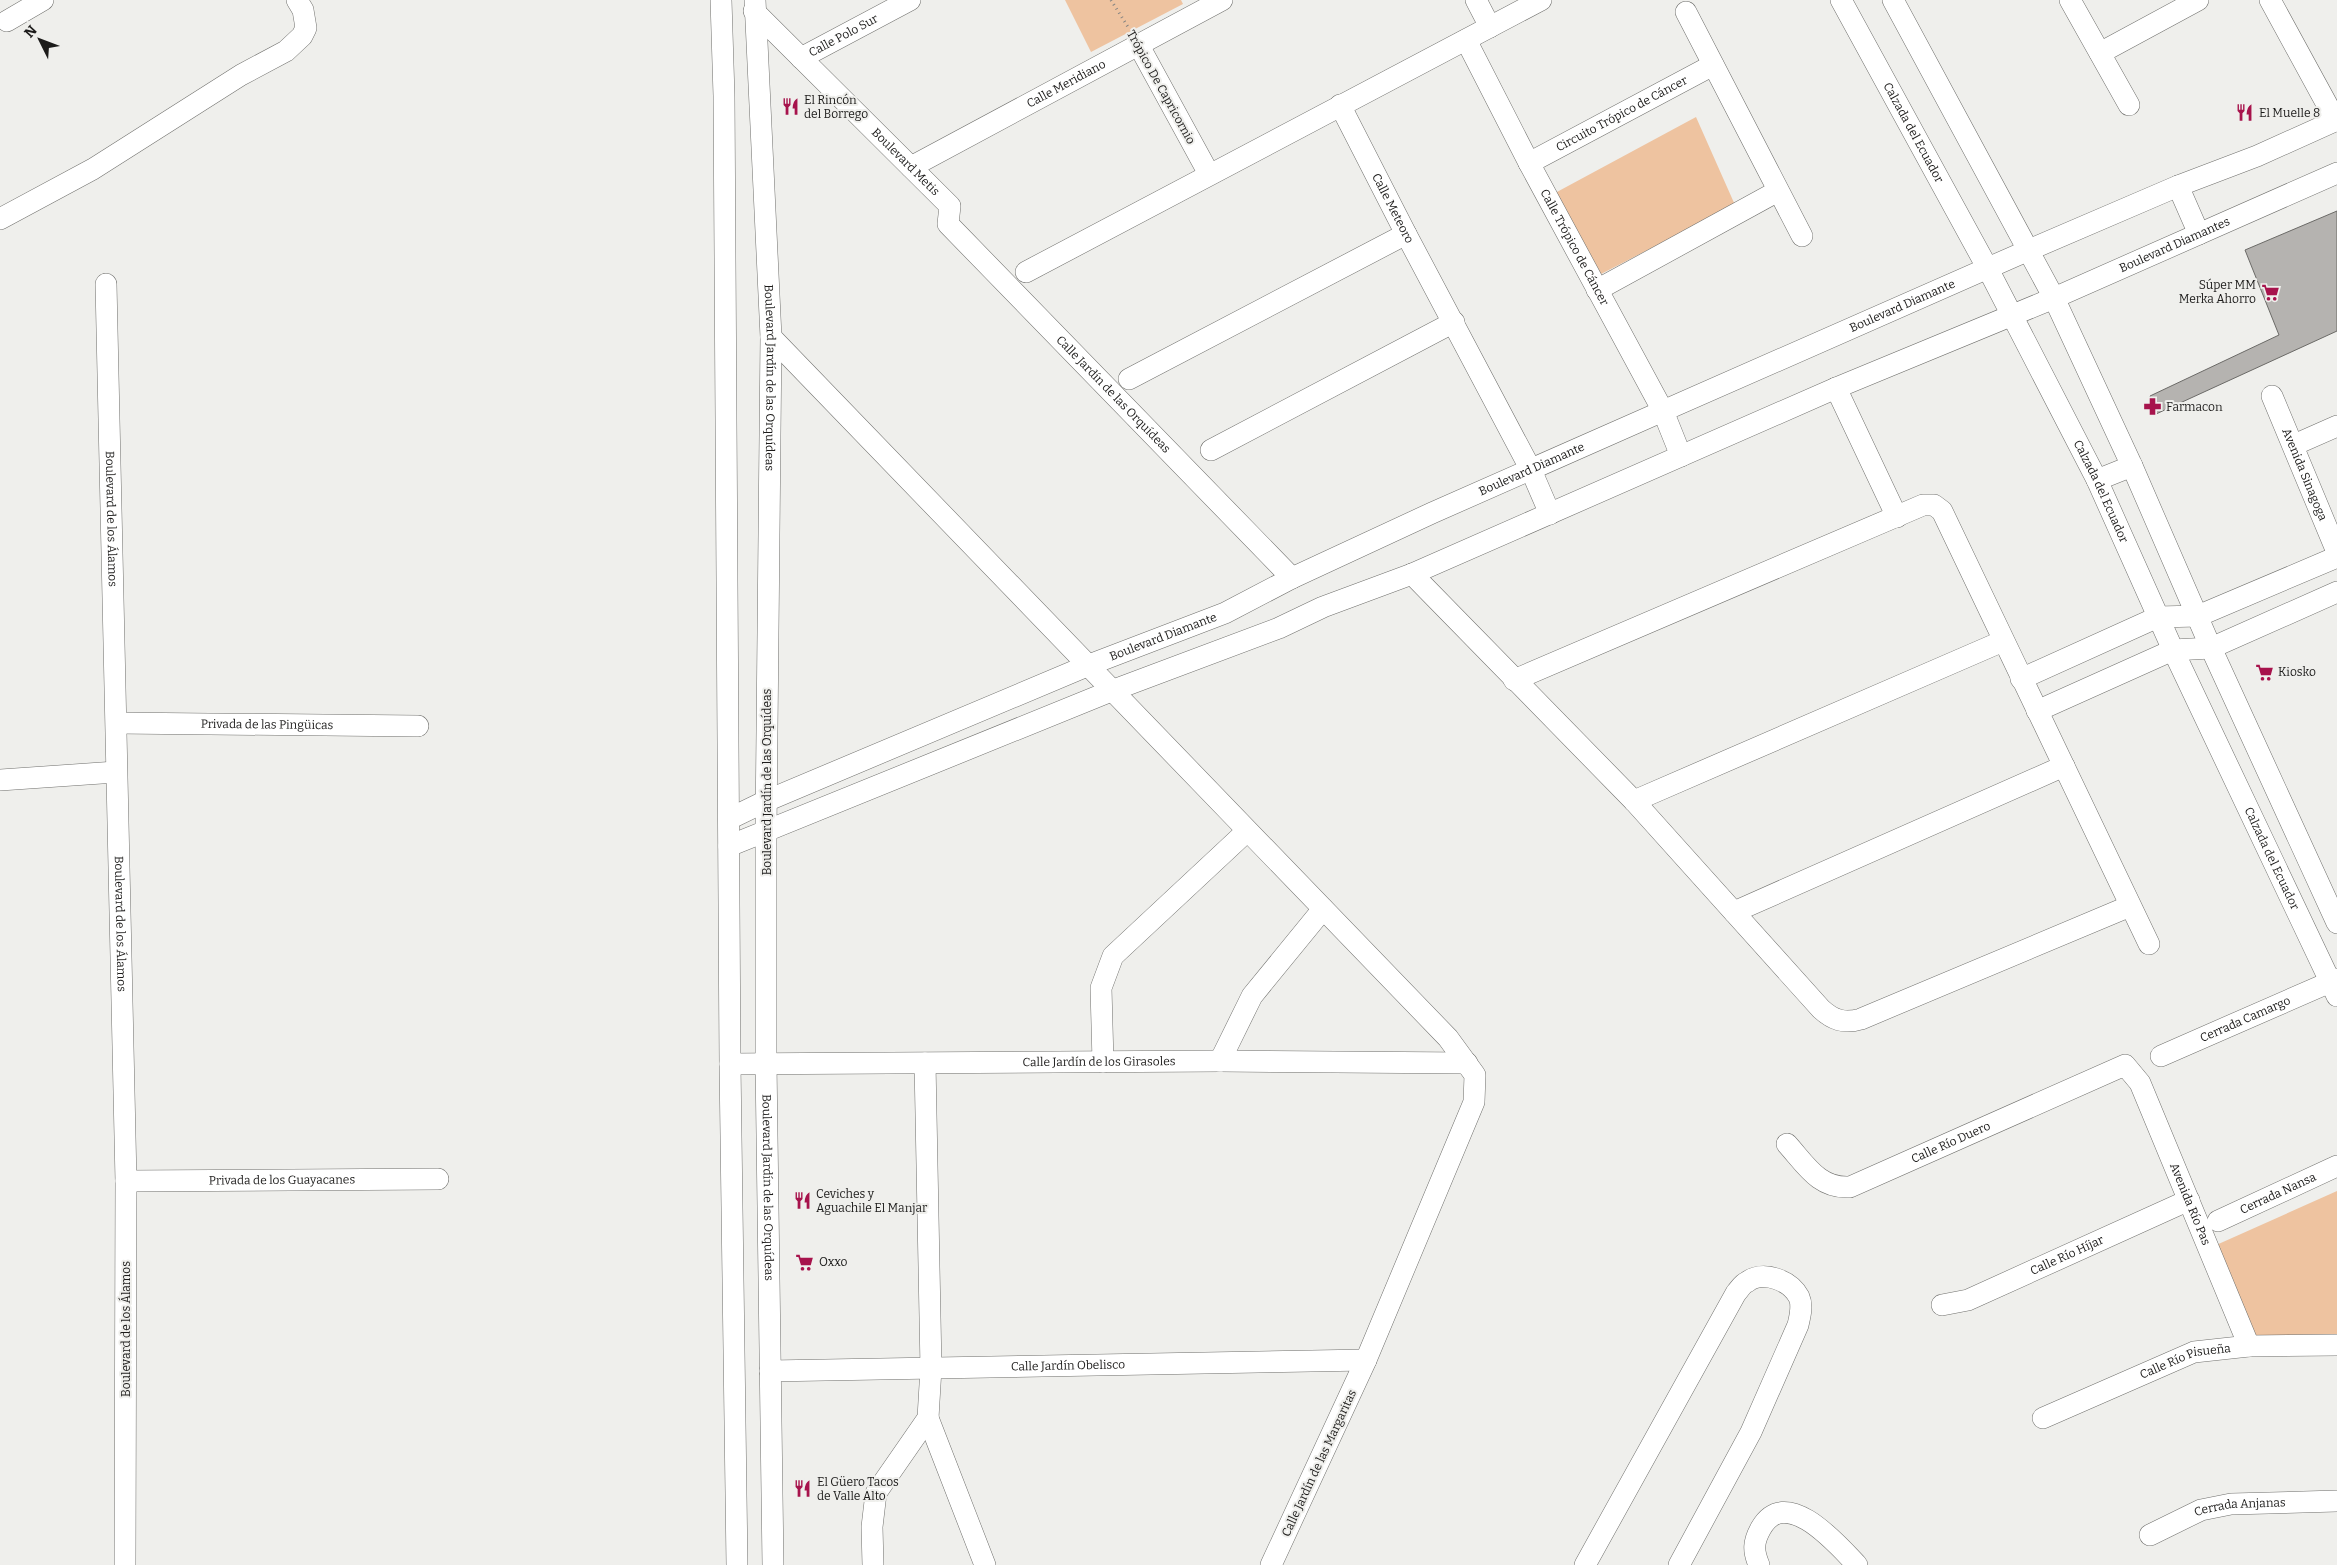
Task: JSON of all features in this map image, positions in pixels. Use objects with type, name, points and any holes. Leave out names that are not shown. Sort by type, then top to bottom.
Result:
[{"type":"street","points":[[7,21],[43,0]]},
{"type":"street","points":[[0,219],[94,168],[241,76],[286,51],[302,36],[306,28],[306,20],[298,0]]},
{"type":"street","points":[[721,0],[724,116],[730,1064],[737,1565]]},
{"type":"street","name":"Calle Polo Sur","points":[[801,58],[910,0]]},
{"type":"street","name":"Calle Meridiano","points":[[911,167],[1222,0]]},
{"type":"street","points":[[1476,0],[1490,26]]},
{"type":"street","points":[[1026,272],[1541,0]]},
{"type":"street","name":"Calzada del Ecuador","points":[[1841,0],[1988,269],[2097,480],[2172,650],[2335,986]]},
{"type":"street","points":[[1893,0],[2054,298],[2132,466],[2198,616],[2210,648],[2337,923]]},
{"type":"street","points":[[2070,0],[2129,105]]},
{"type":"street","points":[[2100,53],[2198,0]]},
{"type":"street","points":[[2270,0],[2336,120]]},
{"type":"street","name":"Boulevard Metis","points":[[754,5],[801,58],[950,206]]},
{"type":"street","name":"Boulevard Jardín de las Orquídeas","points":[[754,5],[771,337],[766,801],[766,1062],[773,1565]]},
{"type":"street","points":[[1686,12],[1802,236]]},
{"type":"street","name":"Calle Trópico de Cáncer","points":[[1466,40],[1529,163],[1663,411],[1682,456]]},
{"type":"street","name":"Trópico De Capricornio","points":[[1138,44],[1209,174]]},
{"type":"street","name":"Circuito Trópico de Cáncer","points":[[1529,163],[1713,65]]},
{"type":"street","name":"Calle Meteoro","points":[[1340,105],[1531,470],[1550,514]]},
{"type":"street","name":"Boulevard Diamante","points":[[729,819],[766,801],[1089,665],[1225,613],[1292,578],[1663,411],[2029,250],[2178,186],[2257,156],[2336,120]]},
{"type":"street","name":"Boulevard Diamantes","points":[[2012,315],[2337,173]]},
{"type":"street","points":[[2178,186],[2199,234]]},
{"type":"street","points":[[1597,290],[1778,191]]},
{"type":"street","name":"Calle Jardín de las Orquídeas","points":[[950,206],[948,224],[1292,578]]},
{"type":"street","points":[[1129,380],[1406,234]]},
{"type":"street","name":"Boulevard de los Álamos","points":[[106,284],[126,1181],[125,1565]]},
{"type":"street","points":[[729,846],[1111,691],[1279,628],[1323,607],[1412,574],[1836,388],[2012,315]]},
{"type":"street","points":[[1211,450],[1454,322]]},
{"type":"street","points":[[771,337],[1448,1038],[1467,1063]]},
{"type":"street","points":[[1836,388],[1897,516]]},
{"type":"street","name":"Avenida Sinagoga","points":[[2272,396],[2337,552]]},
{"type":"street","points":[[2294,445],[2337,426]]},
{"type":"street","points":[[2097,480],[2132,466]]},
{"type":"street","points":[[1514,680],[1923,505],[1934,505],[1942,511],[2149,944]]},
{"type":"street","points":[[2021,679],[2158,617],[2198,616],[2337,557]]},
{"type":"street","points":[[1412,574],[1634,801],[1821,1009],[1836,1020],[1851,1022],[2130,906]]},
{"type":"street","points":[[2037,712],[2172,650],[2210,648],[2337,592]]},
{"type":"street","points":[[1634,801],[2003,641]]},
{"type":"street","name":"Privada de las Pingüicas","points":[[117,723],[418,726]]},
{"type":"street","points":[[1734,912],[2064,766]]},
{"type":"street","points":[[0,780],[116,772]]},
{"type":"street","points":[[1103,1062],[1101,988],[1113,956],[1247,832]]},
{"type":"street","points":[[2271,855],[2299,842]]},
{"type":"street","points":[[1220,1061],[1252,996],[1322,909]]},
{"type":"street","name":"Cerrada Camargo","points":[[2161,1056],[2335,986]]},
{"type":"street","name":"Calle Jardín de los Girasoles","points":[[730,1064],[766,1062],[1220,1061],[1467,1063]]},
{"type":"street","points":[[925,1063],[931,1368],[928,1418],[984,1565]]},
{"type":"street","name":"Calle Jardín de las Margaritas","points":[[1271,1565],[1366,1360],[1474,1102],[1474,1075],[1467,1063]]},
{"type":"street","name":"Calle Río Duero","points":[[1788,1144],[1818,1178],[1838,1188],[1850,1187],[2124,1065]]},
{"type":"street","name":"Avenida Río Pas","points":[[2124,1065],[2140,1083],[2249,1346]]},
{"type":"street","name":"Cerrada Nansa","points":[[2218,1221],[2337,1166]]},
{"type":"street","name":"Privada de los Guayacanes","points":[[126,1181],[438,1179]]},
{"type":"street","name":"Calle Río Híjar","points":[[1942,1306],[1968,1300],[2188,1200]]},
{"type":"street","points":[[1585,1565],[1736,1293],[1747,1281],[1762,1276],[1776,1278],[1788,1286],[1798,1297],[1801,1309],[1798,1325],[1751,1432],[1680,1565]]},
{"type":"street","name":"Calle Río Pisueña","points":[[2043,1418],[2194,1352],[2249,1346],[2337,1345]]},
{"type":"street","name":"Calle Jardín Obelisco","points":[[770,1370],[1366,1360]]},
{"type":"street","points":[[874,1565],[872,1527],[876,1493],[928,1418]]},
{"type":"street","name":"Cerrada Anjanas","points":[[2150,1535],[2201,1510],[2231,1504],[2337,1501]]},
{"type":"street","points":[[1759,1565],[1754,1551],[1756,1537],[1764,1523],[1776,1515],[1792,1513],[1808,1519],[1820,1528],[1856,1565]]},
{"type":"path","name":"Trópico De Capricornio","points":[[1111,0],[1138,44]]},
{"type":"shaded area","points":[[1065,0],[1181,0],[1183,4],[1091,52]]},
{"type":"shaded area","points":[[1696,117],[1735,205],[1601,274],[1555,193]]},
{"type":"shaded area","points":[[2337,1191],[2337,1337],[2256,1339],[2214,1246]]},
{"type":"building","points":[[2337,211],[2337,331],[2156,414],[2150,396],[2279,335],[2245,250]]},
{"type":"place","name":"El Rincón del Borrego","points":[[790,107]]},
{"type":"place","name":"El Muelle 8","points":[[2245,113]]},
{"type":"place","name":"Súper MM Merka Ahorro","points":[[2270,292]]},
{"type":"place","name":"Farmacon","points":[[2152,407]]},
{"type":"place","name":"Kiosko","points":[[2264,672]]},
{"type":"place","name":"Ceviches y Aguachile El Manjar","points":[[802,1201]]},
{"type":"place","name":"Oxxo","points":[[805,1262]]},
{"type":"place","name":"El Güero Tacos de Valle Alto","points":[[803,1489]]}]
